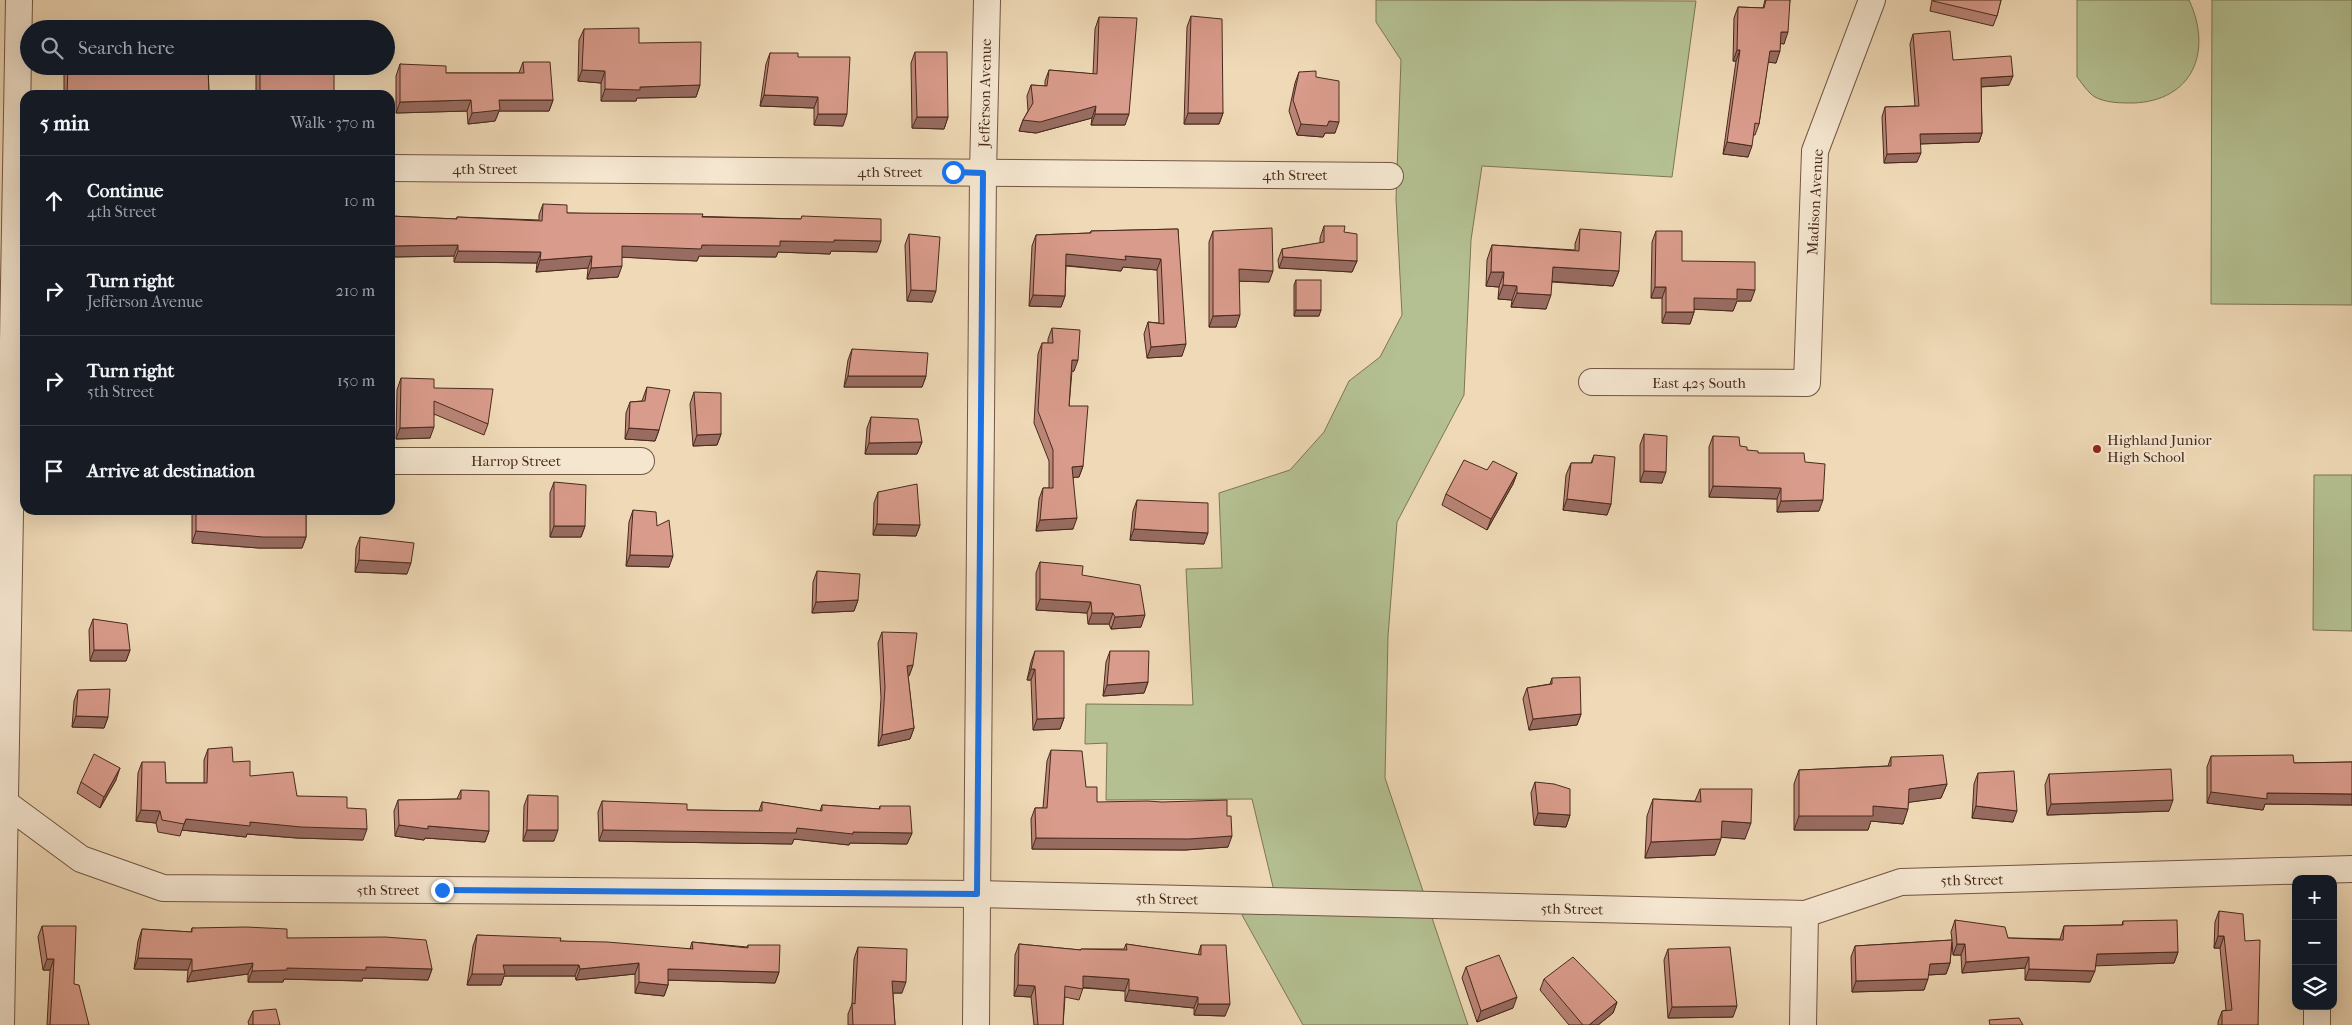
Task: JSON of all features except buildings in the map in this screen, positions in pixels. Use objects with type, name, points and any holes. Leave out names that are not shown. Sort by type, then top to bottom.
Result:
[{"type":"street","points":[[1,1025],[2,804],[12,455],[14,165],[19,0]]},
{"type":"street","name":"Jefferson Avenue","points":[[976,1025],[983,173],[987,0]]},
{"type":"street","name":"Madison Avenue","points":[[1807,383],[1815,151],[1872,0]]},
{"type":"street","name":"4th Street","points":[[395,168],[1390,176]]},
{"type":"street","name":"East 425 South","points":[[1592,382],[1807,383]]},
{"type":"street","name":"Harrop Street","points":[[395,462],[641,461]]},
{"type":"street","name":"5th Street","points":[[2,804],[81,858],[163,888],[977,894],[1805,914],[1901,882],[2292,875]]},
{"type":"street","name":"5th Street","points":[[2318,875],[2352,869]]},
{"type":"street","points":[[1802,1025],[1805,914]]},
{"type":"street","points":[[2317,1010],[2317,1025]]},
{"type":"green space","points":[[1376,0],[1696,1],[1672,177],[1482,166],[1471,240],[1464,395],[1397,522],[1388,636],[1385,778],[1468,1025],[1303,1025],[1242,915],[1275,895],[1252,799],[1106,800],[1107,743],[1085,744],[1086,704],[1193,705],[1186,569],[1222,568],[1219,493],[1290,470],[1324,432],[1349,381],[1380,357],[1402,315],[1396,199],[1401,60],[1376,22]]},
{"type":"green space","points":[[2077,0],[2189,0],[2196,19],[2199,37],[2198,54],[2193,70],[2183,83],[2170,93],[2154,100],[2119,103],[2095,97],[2077,77]]},
{"type":"green space","points":[[2212,0],[2352,0],[2352,305],[2211,304]]},
{"type":"green space","points":[[2314,475],[2352,475],[2352,631],[2313,630]]},
{"type":"place","name":"Highland Junior High School","points":[[2097,449]]},
{"type":"route","points":[[442,890],[977,894],[983,173],[953,172]]}]
